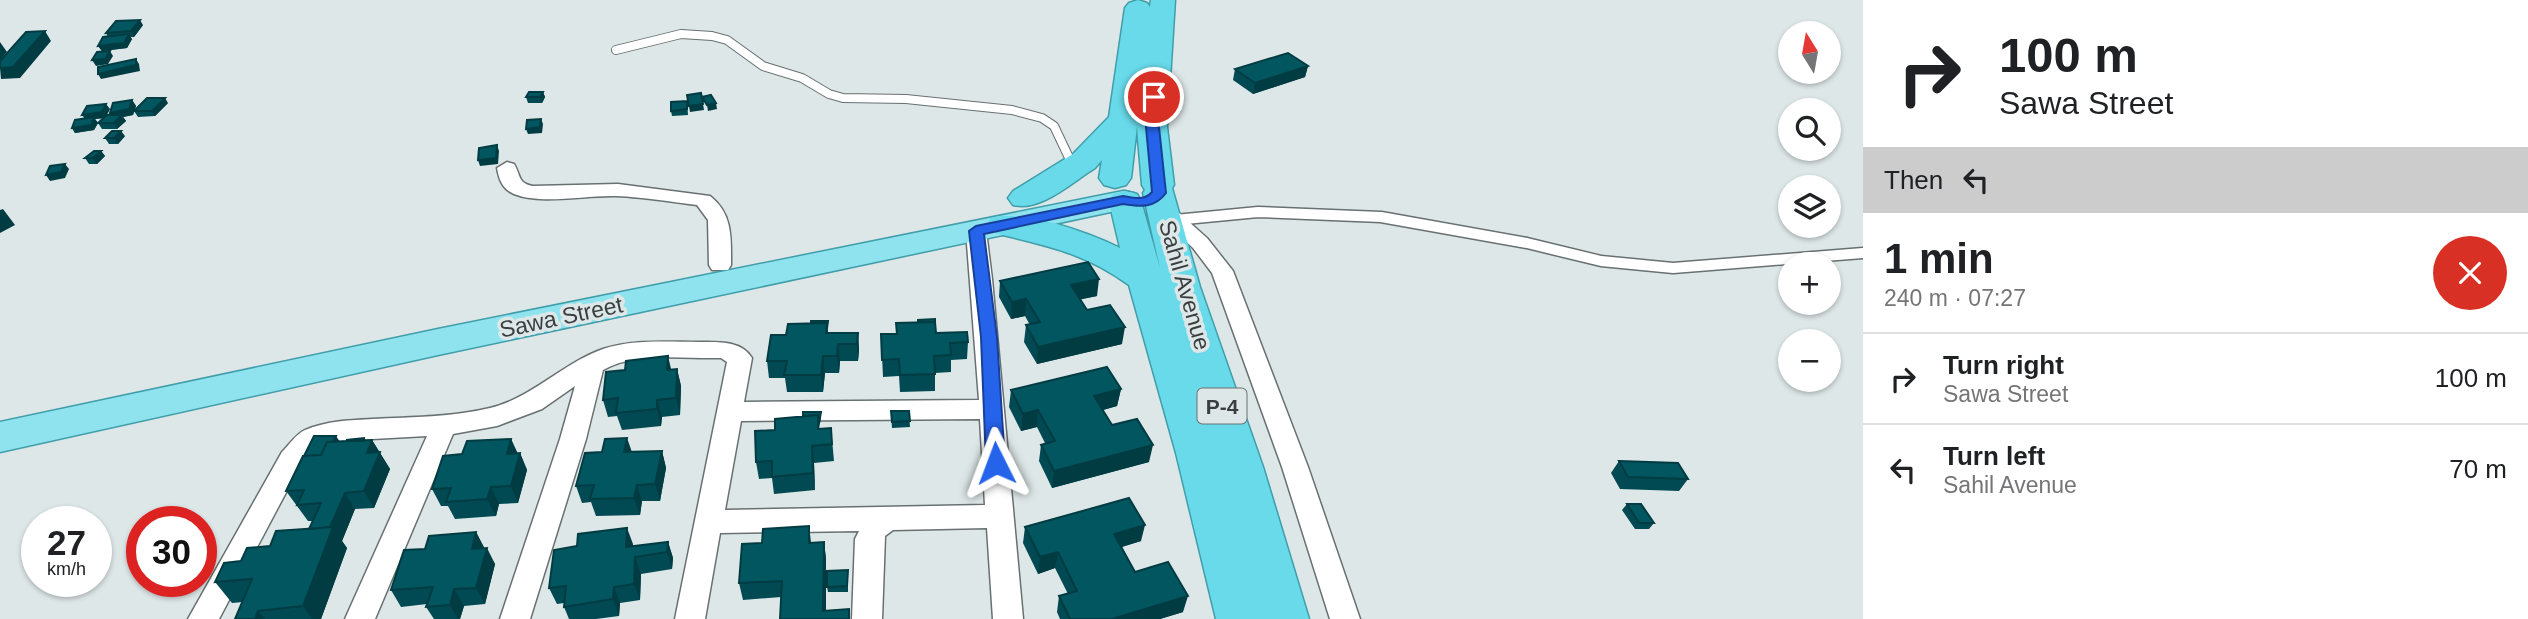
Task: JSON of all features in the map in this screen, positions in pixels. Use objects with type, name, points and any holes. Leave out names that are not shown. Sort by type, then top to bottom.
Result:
[{"type":"highway","name":"P-4","points":[[1140,0],[1135,103],[1141,196]]},
{"type":"highway","name":"Sahil Avenue","points":[[1163,0],[1135,103],[1153,127],[1141,196],[1145,279],[1197,453],[1240,619]]},
{"type":"highway","points":[[1001,218],[1084,161],[1135,103]]},
{"type":"highway","name":"Sahil Avenue","points":[[1141,196],[1182,287],[1242,467],[1285,619]]},
{"type":"highway","points":[[1001,218],[1083,242],[1118,260],[1145,279]]},
{"type":"main road","name":"Sawa Street","points":[[0,415],[720,265],[1141,196]]},
{"type":"main road","name":"Sawa Street","points":[[0,437],[1001,218]]},
{"type":"street","points":[[507,168],[509,180],[518,189],[533,192],[618,190],[704,200],[714,207],[719,220],[720,265]]},
{"type":"street","points":[[1141,196],[1200,243],[1222,271],[1295,467],[1345,619]]},
{"type":"street","points":[[1001,218],[989,337],[1008,619]]},
{"type":"street","points":[[203,619],[291,459],[310,438],[336,431],[444,425],[497,416],[533,402],[563,381],[609,356],[639,351],[725,349],[740,358],[690,619]]},
{"type":"street","points":[[515,619],[573,439],[592,367]]},
{"type":"street","points":[[729,411],[993,409]]},
{"type":"street","points":[[360,619],[444,425]]},
{"type":"street","points":[[708,522],[999,516]]},
{"type":"street","points":[[867,619],[869,539],[875,528],[888,519]]},
{"type":"lane","points":[[616,50],[681,34],[712,36],[727,40],[754,62],[802,78],[829,94],[1012,110],[1042,118],[1054,126],[1074,167]]},
{"type":"lane","points":[[1141,196],[1258,212],[1381,217],[1527,243],[1601,261],[1673,268],[1863,253]]},
{"type":"lane","points":[[1847,255],[1863,261]]},
{"type":"building","points":[[140,20],[131,31],[106,33],[116,21]]},
{"type":"building","points":[[45,31],[13,67],[0,68],[0,61],[26,32]]},
{"type":"building","points":[[129,34],[124,43],[98,46],[103,37]]},
{"type":"building","points":[[110,51],[105,59],[92,60],[97,52]]},
{"type":"building","points":[[1288,53],[1308,66],[1255,83],[1235,69]]},
{"type":"building","points":[[136,59],[136,65],[98,74],[98,67]]},
{"type":"building","points":[[529,92],[543,92],[540,97],[526,97]]},
{"type":"building","points":[[701,93],[703,104],[689,106],[687,95]]},
{"type":"building","points":[[711,95],[716,103],[707,105],[702,97]]},
{"type":"building","points":[[147,98],[165,98],[152,111],[134,111]]},
{"type":"building","points":[[132,100],[129,109],[110,113],[113,103]]},
{"type":"building","points":[[687,101],[687,109],[671,111],[671,102]]},
{"type":"building","points":[[106,104],[102,112],[82,115],[87,106]]},
{"type":"building","points":[[107,115],[122,115],[114,123],[98,123]]},
{"type":"building","points":[[94,117],[91,125],[72,128],[75,120]]},
{"type":"building","points":[[541,119],[540,127],[526,129],[527,120]]},
{"type":"building","points":[[112,131],[121,131],[114,138],[105,138]]},
{"type":"building","points":[[497,145],[496,158],[478,160],[479,148]]},
{"type":"building","points":[[94,151],[101,151],[93,158],[85,158]]},
{"type":"building","points":[[65,164],[61,172],[46,175],[50,166]]},
{"type":"building","points":[[1088,262],[1099,279],[1071,285],[1087,310],[1110,305],[1125,327],[1038,347],[1026,325],[1040,322],[1026,299],[1012,302],[1000,281]]},
{"type":"building","points":[[935,319],[935,322],[918,322],[918,320]]},
{"type":"building","points":[[811,321],[828,321],[827,328],[827,323]]},
{"type":"building","points":[[935,322],[936,333],[967,332],[968,342],[950,343],[951,355],[934,356],[935,374],[900,375],[899,359],[882,360],[881,334],[897,334],[896,323]]},
{"type":"building","points":[[827,323],[826,333],[858,333],[857,344],[838,344],[837,356],[823,356],[821,375],[784,375],[787,361],[767,361],[771,335],[786,335],[788,324]]},
{"type":"building","points":[[668,356],[667,370],[677,369],[676,398],[657,400],[657,409],[616,413],[618,398],[603,400],[606,372],[625,370],[626,361]]},
{"type":"building","points":[[1107,367],[1121,389],[1094,396],[1112,425],[1137,419],[1153,445],[1054,471],[1041,445],[1055,441],[1038,410],[1023,414],[1011,390]]},
{"type":"building","points":[[891,411],[909,411],[910,421],[892,422]]},
{"type":"building","points":[[803,412],[821,412],[819,423],[818,415],[803,416]]},
{"type":"building","points":[[818,415],[818,429],[831,428],[832,444],[812,446],[813,473],[772,477],[772,461],[756,462],[755,431],[775,430],[775,419]]},
{"type":"building","points":[[314,436],[336,436],[333,442],[327,442],[321,455],[304,456]]},
{"type":"building","points":[[364,438],[364,441],[347,441],[347,440]]},
{"type":"building","points":[[627,438],[624,452],[662,451],[655,484],[637,485],[634,498],[590,499],[594,485],[576,486],[585,453],[602,452],[605,439]]},
{"type":"building","points":[[511,439],[507,454],[520,453],[511,486],[491,487],[487,499],[446,502],[451,488],[432,489],[443,456],[462,454],[467,441]]},
{"type":"building","points":[[372,440],[367,453],[380,452],[364,491],[345,493],[330,527],[309,529],[321,503],[297,505],[304,490],[286,491],[303,456],[321,455],[327,442]]},
{"type":"building","points":[[1619,461],[1678,463],[1688,479],[1628,477]]},
{"type":"building","points":[[1129,498],[1145,525],[1114,534],[1135,572],[1168,562],[1188,596],[1112,619],[1070,619],[1059,596],[1077,591],[1058,552],[1040,557],[1025,527]]},
{"type":"building","points":[[1627,504],[1641,504],[1654,523],[1639,523]]},
{"type":"building","points":[[809,526],[809,543],[824,542],[823,611],[849,609],[849,619],[780,619],[782,581],[739,583],[742,544],[762,543],[763,529]]},
{"type":"building","points":[[333,527],[303,606],[258,611],[255,619],[235,619],[252,579],[217,582],[217,578],[224,563],[241,561],[247,548],[270,546],[276,531]]},
{"type":"building","points":[[627,528],[626,547],[668,542],[667,552],[635,557],[634,584],[614,587],[613,599],[564,607],[566,586],[549,588],[554,550],[577,546],[578,534]]},
{"type":"building","points":[[476,532],[472,549],[487,548],[476,588],[454,589],[450,605],[426,607],[433,587],[391,590],[404,550],[425,549],[429,536]]},
{"type":"building","points":[[848,570],[847,586],[827,587],[827,571]]},
{"type":"route","points":[[996,463],[989,337],[976,231],[1123,200],[1140,203],[1157,197],[1159,193],[1153,127],[1154,97]]}]
